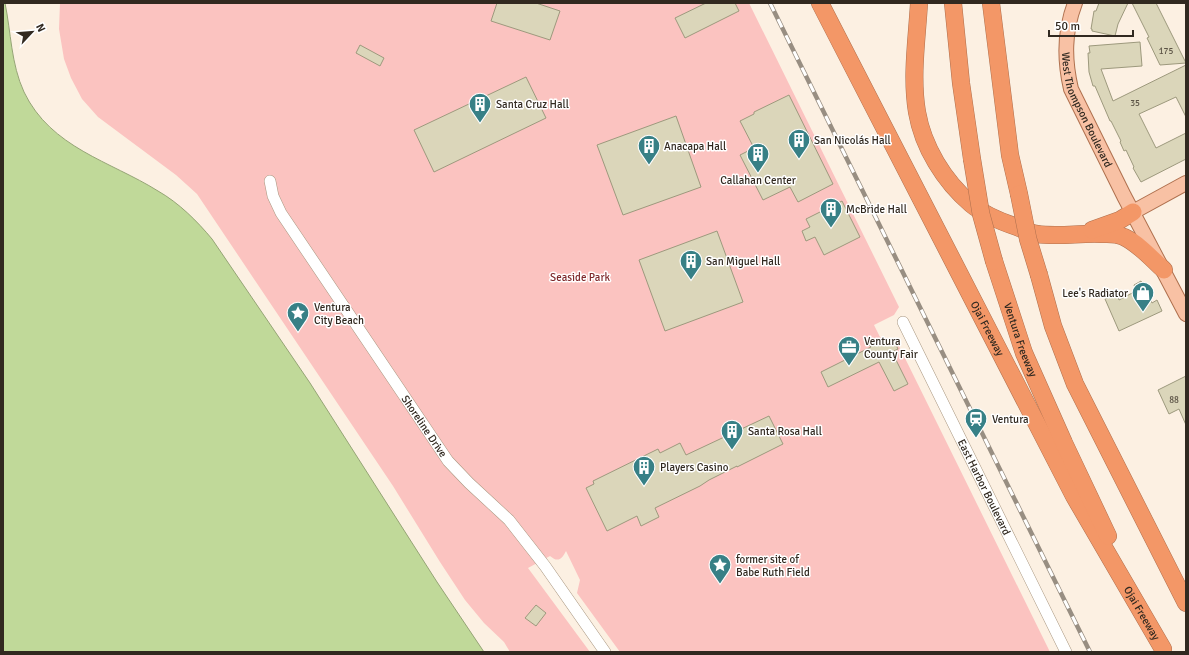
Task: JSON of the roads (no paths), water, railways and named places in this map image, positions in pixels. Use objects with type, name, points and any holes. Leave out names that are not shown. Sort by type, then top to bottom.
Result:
[{"type":"highway","name":"Ojai Freeway","points":[[820,3],[1074,496],[1163,651]]},
{"type":"highway","points":[[919,3],[915,54],[917,111],[923,138],[939,167],[955,189],[972,205],[1003,223],[1036,234],[1056,236],[1085,233],[1114,234],[1125,237],[1134,243],[1164,270]]},
{"type":"highway","name":"Ventura Freeway","points":[[953,3],[972,159],[981,214],[994,261],[1024,353],[1064,443],[1163,651]]},
{"type":"highway","points":[[991,3],[1010,155],[1028,239],[1053,326],[1075,384],[1186,603]]},
{"type":"highway","points":[[994,22],[995,3]]},
{"type":"highway","points":[[1085,233],[1120,220],[1133,212]]},
{"type":"main road","name":"West Thompson Boulevard","points":[[1075,3],[1070,16],[1065,43],[1067,71],[1071,89],[1186,314]]},
{"type":"main road","points":[[1133,212],[1186,183]]},
{"type":"street","name":"Shoreline Drive","points":[[270,181],[275,200],[281,213],[448,461],[469,483],[509,520],[545,566],[605,652]]},
{"type":"street","name":"East Harbor Boulevard","points":[[903,322],[1066,652]]},
{"type":"railway","points":[[770,3],[1090,652]]},
{"type":"place","name":"Santa Cruz Hall","points":[[480,124]]},
{"type":"place","name":"San Nicolás Hall","points":[[799,160]]},
{"type":"place","name":"Anacapa Hall","points":[[649,166]]},
{"type":"place","name":"Callahan Center","points":[[758,174]]},
{"type":"place","name":"McBride Hall","points":[[831,228]]},
{"type":"place","name":"San Miguel Hall","points":[[691,280]]},
{"type":"place","name":"Lee's Radiator","points":[[1143,312]]},
{"type":"place","name":"Ventura City Beach","points":[[298,332]]},
{"type":"place","name":"Ventura County Fair","points":[[849,366]]},
{"type":"place","name":"Ventura","points":[[976,438]]},
{"type":"place","name":"Santa Rosa Hall","points":[[732,450]]},
{"type":"place","name":"Players Casino","points":[[644,486]]},
{"type":"place","name":"former site of Babe Ruth Field","points":[[720,584]]},
{"type":"park label","name":"Seaside Park","points":[[580,277]]}]
